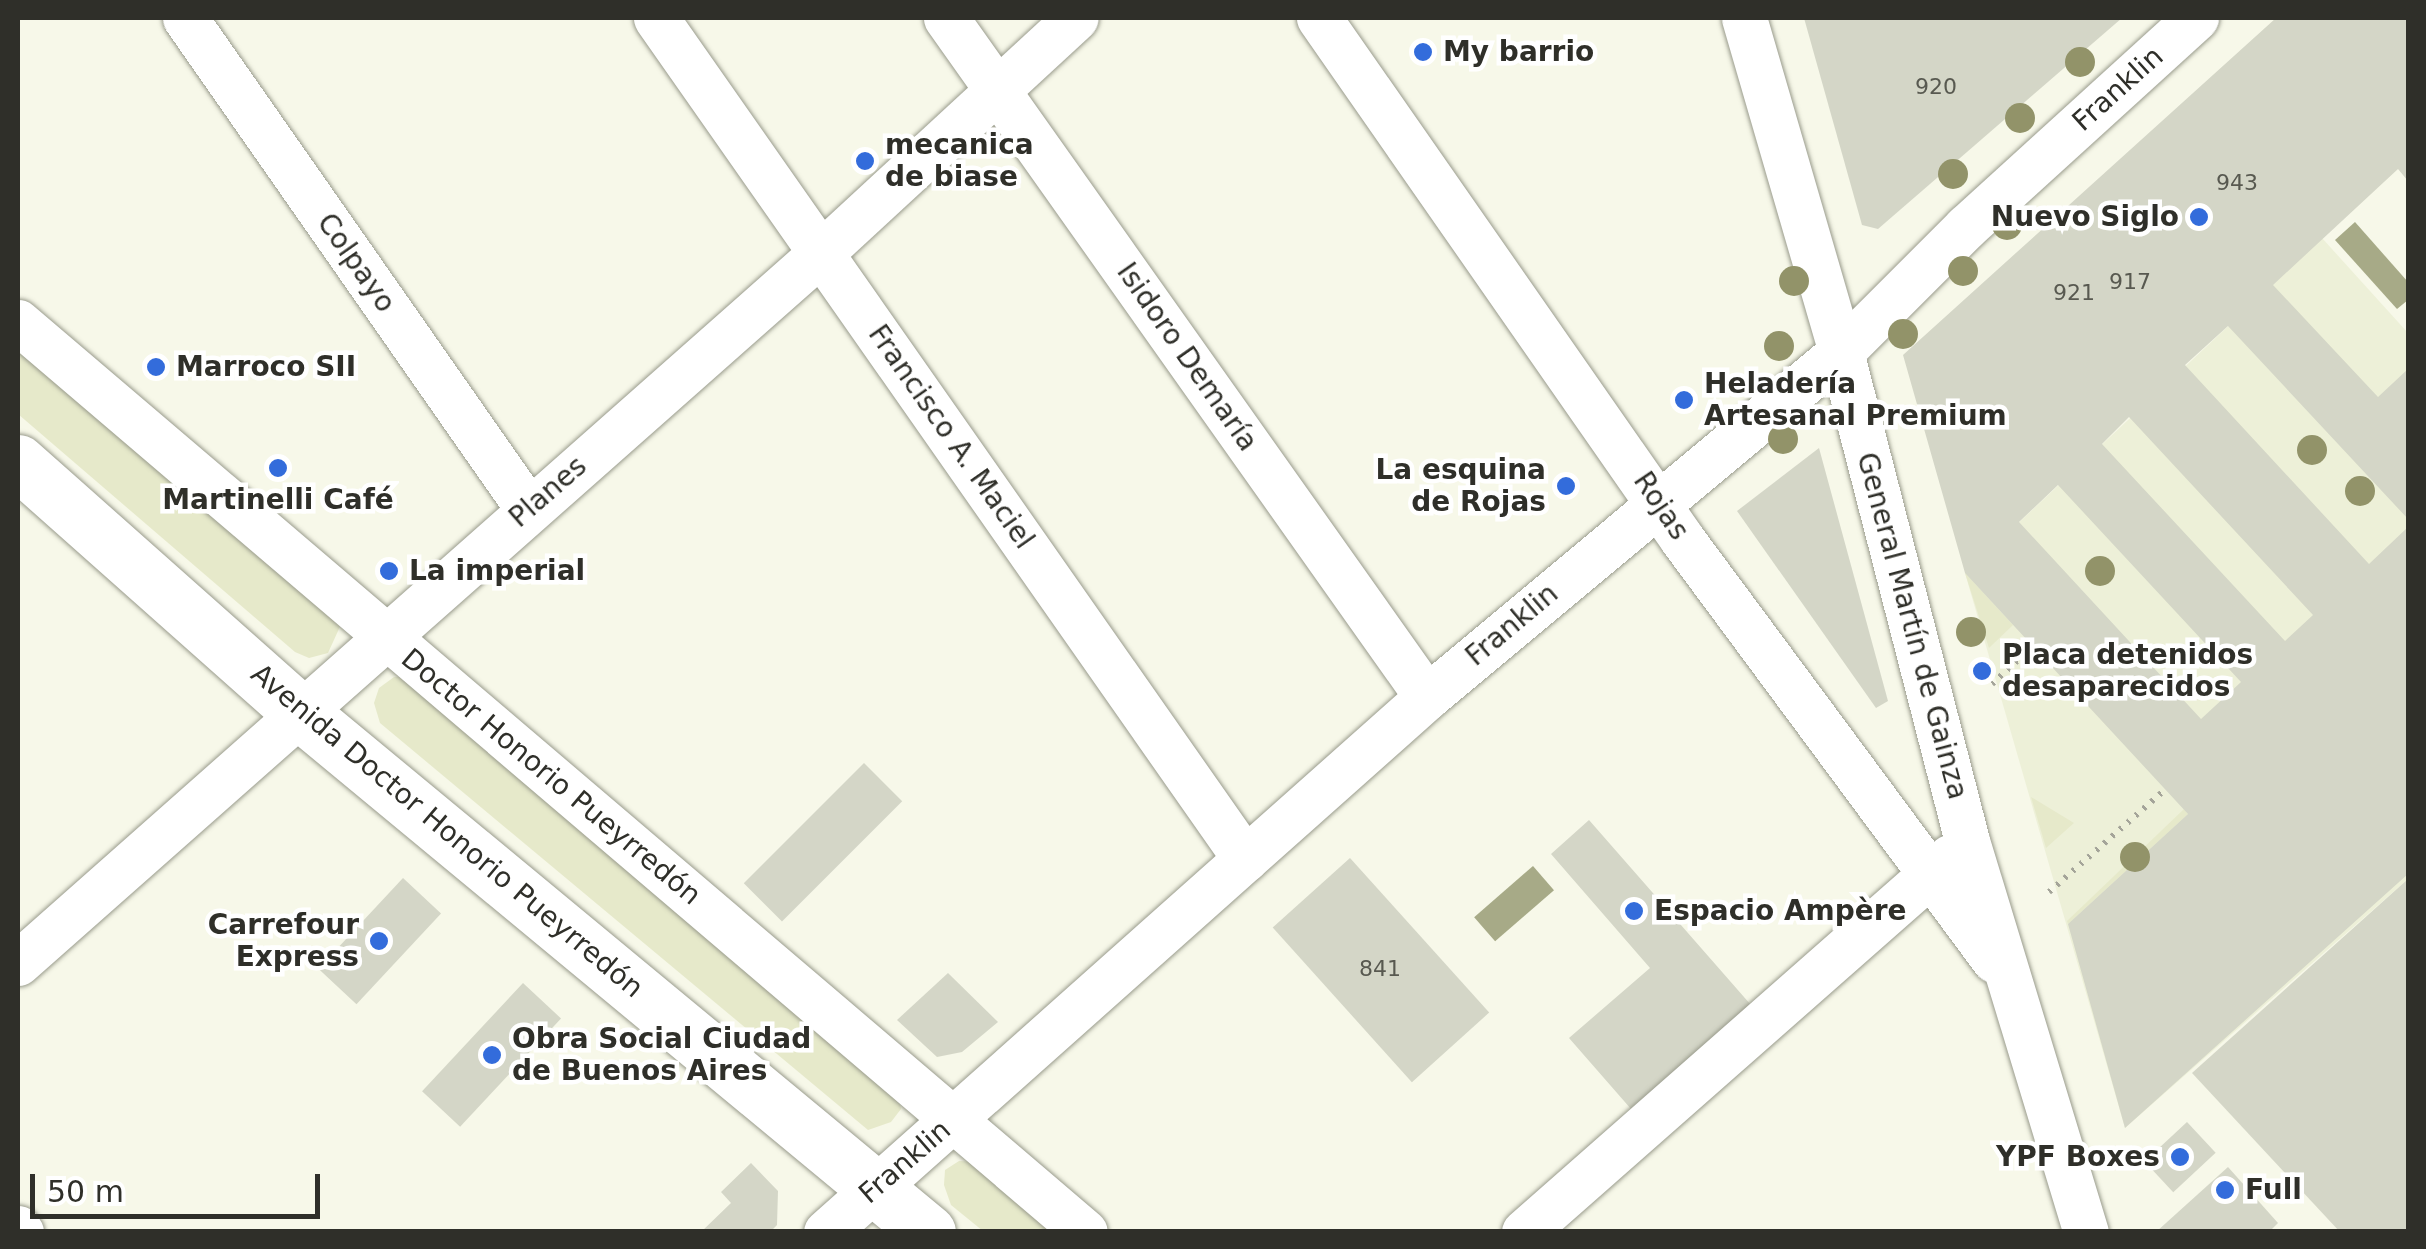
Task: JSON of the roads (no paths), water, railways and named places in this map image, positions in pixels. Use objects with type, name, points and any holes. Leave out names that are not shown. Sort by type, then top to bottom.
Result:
[{"type":"main road","name":"Avenida Doctor Honorio Pueyrredón","points":[[18,462],[302,712],[928,1232]]},
{"type":"street","name":"Colpayo","points":[[184,18],[528,509]]},
{"type":"street","name":"Francisco A. Maciel","points":[[656,18],[1245,859]]},
{"type":"street","name":"Isidoro Demaría","points":[[946,18],[1428,697]]},
{"type":"street","name":"Planes","points":[[18,963],[822,252],[1076,18]]},
{"type":"street","name":"Rojas","points":[[1319,18],[1658,502],[1928,876],[2013,986]]},
{"type":"street","name":"General Martín de Gainza","points":[[1744,18],[1841,352],[1968,841],[2086,1232]]},
{"type":"street","name":"Franklin","points":[[826,1232],[1428,697],[1841,352],[1966,227],[2196,18]]},
{"type":"street","name":"Doctor Honorio Pueyrredón","points":[[18,322],[1085,1232]]},
{"type":"street","points":[[1524,1232],[1968,841]]},
{"type":"place","name":"My barrio","points":[[1423,52]]},
{"type":"place","name":"mecanica de biase","points":[[865,161]]},
{"type":"place","name":"Nuevo Siglo","points":[[2199,217]]},
{"type":"place","name":"Marroco SII","points":[[156,367]]},
{"type":"place","name":"Heladería Artesanal Premium","points":[[1684,400]]},
{"type":"place","name":"Martinelli Café","points":[[278,468]]},
{"type":"place","name":"La esquina de Rojas","points":[[1566,486]]},
{"type":"place","name":"La imperial","points":[[389,571]]},
{"type":"place","name":"Placa detenidos desaparecidos","points":[[1982,671]]},
{"type":"place","name":"Espacio Ampère","points":[[1634,911]]},
{"type":"place","name":"Carrefour Express","points":[[379,941]]},
{"type":"place","name":"Obra Social Ciudad de Buenos Aires","points":[[492,1055]]},
{"type":"place","name":"YPF Boxes","points":[[2180,1157]]},
{"type":"place","name":"Full","points":[[2225,1190]]}]
